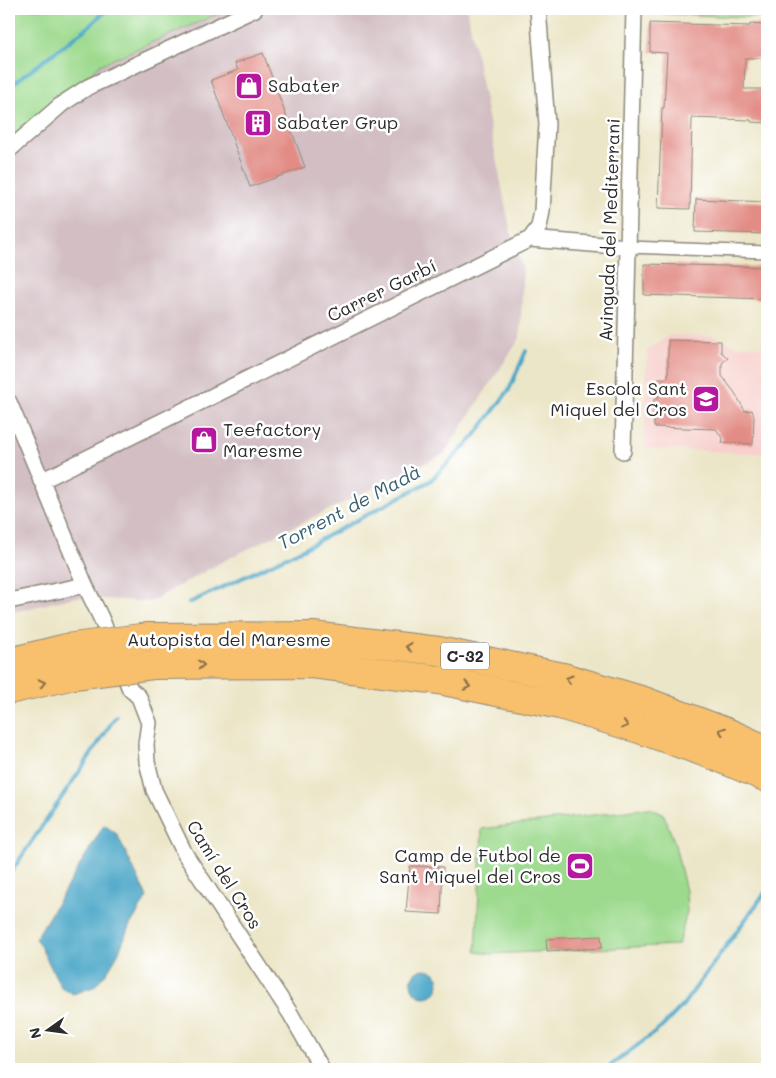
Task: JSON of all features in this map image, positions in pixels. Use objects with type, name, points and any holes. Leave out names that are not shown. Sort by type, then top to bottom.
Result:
[{"type":"highway","name":"Autopista del Maresme","points":[[9,662],[66,648],[148,637],[312,636],[439,651],[563,677],[647,702],[729,733],[767,750]]},
{"type":"highway","name":"Autopista del Maresme","points":[[9,690],[74,675],[153,665],[312,664],[439,680],[560,705],[640,729],[702,751],[767,778]]},
{"type":"street","points":[[9,150],[62,104],[88,87],[256,9]]},
{"type":"street","points":[[530,239],[539,227],[542,211],[547,124],[538,9]]},
{"type":"street","name":"Avinguda del Mediterrani","points":[[622,452],[634,9]]},
{"type":"street","points":[[530,239],[628,247],[767,252]]},
{"type":"street","name":"Carrer Garbí","points":[[41,481],[530,239]]},
{"type":"street","name":"Camí del Cros","points":[[9,402],[84,585],[101,618],[130,689],[139,697],[149,723],[146,744],[147,762],[154,790],[185,854],[290,1013],[322,1069]]},
{"type":"street","points":[[9,601],[84,585]]},
{"type":"shaded area","points":[[229,9],[467,9],[510,229],[523,270],[520,338],[444,454],[225,560],[150,602],[75,597],[9,613],[9,139],[100,65]]},
{"type":"shaded area","name":"Escola Sant Miquel del Cros","points":[[669,335],[716,336],[733,345],[761,347],[762,342],[767,342],[767,454],[644,448],[647,351]]},
{"type":"green space","points":[[12,9],[229,9],[100,65],[9,139],[9,11]]},
{"type":"green space","points":[[650,9],[767,9],[767,18],[650,13]]},
{"type":"green space","name":"Camp de Futbol de Sant Miquel del Cros","points":[[649,808],[663,813],[674,841],[686,891],[687,912],[678,945],[492,954],[476,952],[482,829]]},
{"type":"water","points":[[104,825],[117,834],[147,897],[129,927],[118,954],[107,972],[94,987],[73,994],[61,987],[36,938]]},
{"type":"water","points":[[425,969],[435,973],[439,983],[435,993],[425,997],[415,993],[411,983],[415,973]]},
{"type":"building","points":[[650,23],[767,25],[767,58],[745,58],[744,89],[767,89],[767,123],[751,122],[751,120],[692,118],[690,209],[658,208],[662,108],[664,108],[667,53],[650,52]]},
{"type":"building","name":"Sabater Grup","points":[[263,53],[305,167],[250,187],[211,80],[238,70],[235,63]]},
{"type":"building","points":[[696,199],[767,202],[767,234],[695,232]]},
{"type":"building","points":[[644,264],[767,267],[767,299],[644,295]]},
{"type":"building","points":[[668,340],[721,341],[721,352],[728,358],[722,363],[722,376],[735,393],[745,411],[752,410],[754,416],[753,444],[722,443],[723,439],[716,429],[654,427],[654,399],[658,399],[659,378],[668,378]]},
{"type":"building","points":[[410,866],[443,867],[441,914],[406,912]]},
{"type":"building","points":[[601,936],[602,948],[547,951],[546,939]]},
{"type":"waterway","points":[[9,87],[88,27],[108,9]]},
{"type":"waterway","name":"Torrent de Madà","points":[[189,603],[301,550],[430,481],[473,438],[509,390],[526,351]]},
{"type":"waterway","name":"Torrent de Madà","points":[[9,875],[116,716]]},
{"type":"waterway","points":[[606,1069],[662,1027],[683,1005],[767,890]]},
{"type":"place","name":"Sabater","points":[[249,86]]},
{"type":"place","name":"Sabater Grup","points":[[258,123]]},
{"type":"place","name":"Escola Sant Miquel del Cros","points":[[706,399]]},
{"type":"place","name":"Teefactory Maresme","points":[[204,440]]},
{"type":"place","name":"Camp de Futbol de Sant Miquel del Cros","points":[[580,866]]}]
